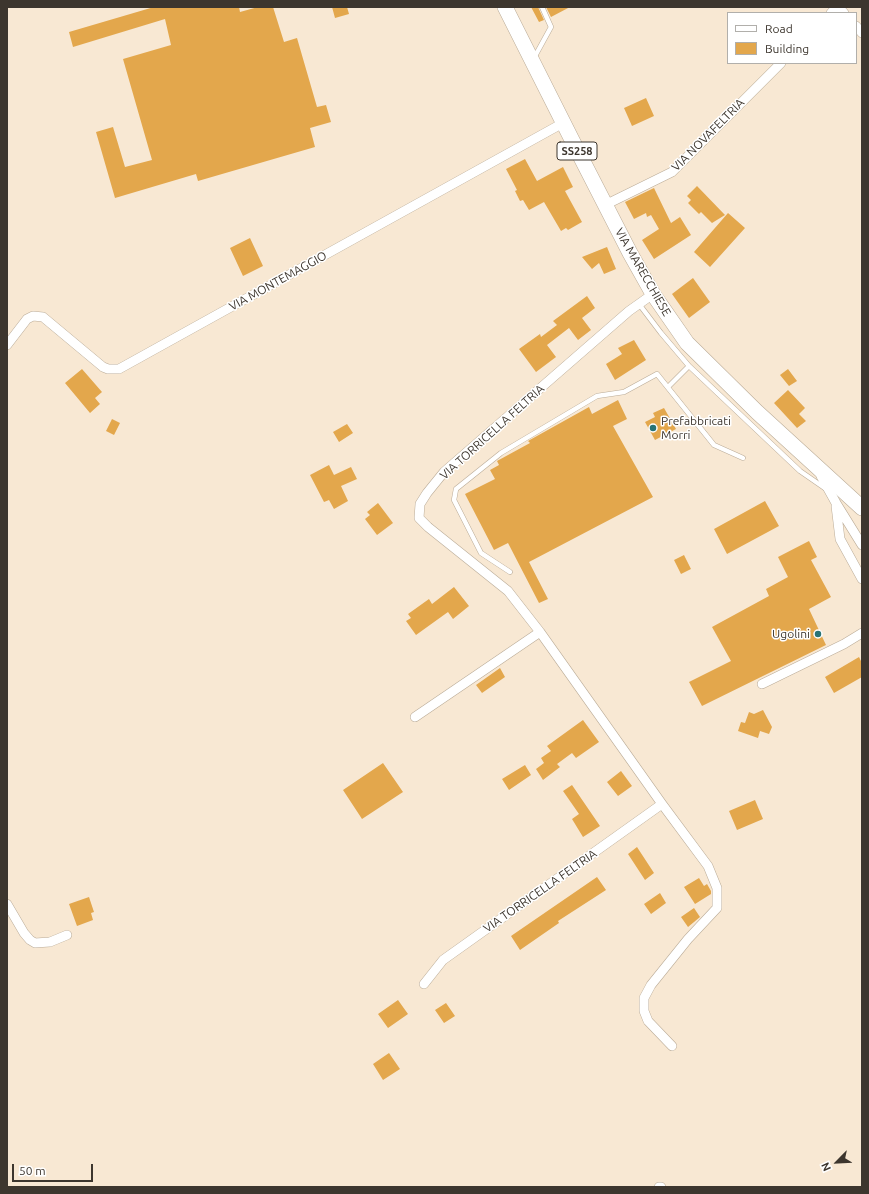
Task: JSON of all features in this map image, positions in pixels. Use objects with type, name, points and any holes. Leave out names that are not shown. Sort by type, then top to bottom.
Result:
[{"type":"main road","name":"VIA MARECCHIESE","points":[[505,7],[605,206],[653,294],[687,343],[757,412],[862,508]]},
{"type":"street","name":"VIA NOVAFELTRIA","points":[[605,206],[672,172],[780,64]]},
{"type":"street","name":"VIA MONTEMAGGIO","points":[[7,345],[26,319],[33,316],[43,317],[103,367],[108,369],[119,369],[563,123]]},
{"type":"street","name":"VIA TORRICELLA FELTRIA","points":[[653,294],[629,311],[444,472],[420,504],[419,518],[428,527],[508,590],[540,632],[662,804],[708,866],[717,888],[717,908],[688,939],[651,985],[644,998],[644,1011],[648,1022],[672,1046]]},
{"type":"street","points":[[815,465],[862,545]]},
{"type":"street","points":[[836,503],[840,539],[862,579]]},
{"type":"street","points":[[415,717],[540,632]]},
{"type":"street","points":[[762,684],[844,644],[862,633]]},
{"type":"street","name":"VIA TORRICELLA FELTRIA","points":[[424,984],[443,960],[662,804]]},
{"type":"street","points":[[7,904],[24,933],[35,943],[50,942],[67,935]]},
{"type":"lane","points":[[532,62],[551,27],[542,7]]},
{"type":"lane","points":[[639,304],[689,366],[800,471],[830,492]]},
{"type":"lane","points":[[668,387],[689,366]]},
{"type":"lane","points":[[510,572],[481,553],[454,500],[456,489],[501,452],[597,396],[624,392],[657,374],[714,445],[743,458]]},
{"type":"building","points":[[154,7],[239,7],[240,12],[258,7],[273,7],[284,42],[297,38],[317,107],[326,105],[331,122],[310,128],[315,147],[198,181],[196,174],[115,198],[96,132],[113,127],[125,167],[152,160],[123,59],[171,45],[165,19],[73,47],[69,32]]},
{"type":"building","points":[[332,7],[347,7],[349,14],[335,18]]},
{"type":"building","points":[[531,7],[538,7],[544,20],[539,22]]},
{"type":"building","points":[[546,7],[570,7],[551,17]]},
{"type":"building","points":[[646,98],[654,116],[632,126],[624,108]]},
{"type":"building","points":[[525,159],[537,181],[563,167],[573,187],[565,191],[582,222],[568,230],[566,228],[561,231],[544,202],[529,210],[523,200],[520,201],[515,191],[517,190],[506,169]]},
{"type":"building","points":[[697,186],[725,215],[712,223],[701,212],[699,214],[688,203],[691,200],[687,196]]},
{"type":"building","points":[[654,188],[671,223],[680,217],[691,235],[654,259],[642,240],[659,229],[651,215],[647,217],[646,213],[634,219],[625,202]]},
{"type":"building","points":[[728,213],[745,228],[710,267],[694,252]]},
{"type":"building","points":[[250,238],[263,266],[243,276],[230,248]]},
{"type":"building","points":[[607,247],[616,269],[604,274],[599,263],[592,269],[582,257]]},
{"type":"building","points":[[693,278],[710,302],[689,318],[672,294]]},
{"type":"building","points":[[587,296],[595,308],[582,318],[591,330],[578,340],[569,328],[547,345],[556,357],[536,372],[519,349],[540,334],[541,337],[557,325],[553,321]]},
{"type":"building","points":[[634,340],[646,360],[615,380],[606,364],[622,354],[618,348]]},
{"type":"building","points":[[82,369],[102,392],[95,398],[100,404],[90,413],[65,383]]},
{"type":"building","points":[[788,369],[797,381],[789,386],[780,375]]},
{"type":"building","points":[[788,390],[805,408],[799,414],[806,421],[797,428],[774,403]]},
{"type":"building","points":[[618,400],[627,419],[613,426],[653,497],[529,562],[548,599],[539,603],[508,543],[494,550],[465,494],[495,479],[490,470],[499,465],[497,461],[530,443],[528,441],[589,407],[592,414]]},
{"type":"building","points":[[664,408],[676,429],[655,440],[645,422],[655,417],[653,413]]},
{"type":"building","points":[[112,419],[120,423],[114,435],[106,431]]},
{"type":"building","points":[[347,424],[353,433],[339,442],[333,432]]},
{"type":"building","points":[[329,465],[334,475],[351,467],[357,479],[341,486],[348,501],[334,509],[329,500],[324,502],[310,475]]},
{"type":"building","points":[[765,501],[779,526],[727,554],[714,529]]},
{"type":"building","points":[[378,503],[393,523],[377,535],[365,519],[370,515],[367,512]]},
{"type":"building","points":[[809,541],[817,557],[811,560],[831,597],[809,609],[826,645],[702,706],[689,682],[731,661],[712,627],[769,596],[766,589],[788,577],[778,557]]},
{"type":"building","points":[[684,555],[691,569],[681,574],[674,560]]},
{"type":"building","points":[[454,587],[469,606],[453,619],[448,612],[416,635],[406,621],[411,618],[408,614],[429,599],[432,604]]},
{"type":"building","points":[[859,657],[862,663],[862,677],[834,693],[825,677]]},
{"type":"building","points":[[500,668],[505,677],[482,693],[476,685]]},
{"type":"building","points":[[763,710],[772,727],[769,734],[760,731],[758,738],[738,731],[741,722],[745,723],[749,712],[754,714]]},
{"type":"building","points":[[583,720],[599,742],[576,758],[572,753],[557,764],[560,767],[543,780],[536,769],[544,763],[541,758],[551,751],[547,746]]},
{"type":"building","points":[[383,763],[403,792],[362,819],[343,790]]},
{"type":"building","points":[[525,765],[531,775],[509,790],[502,779]]},
{"type":"building","points":[[621,771],[632,786],[618,796],[607,782]]},
{"type":"building","points":[[572,785],[600,826],[583,837],[572,819],[579,814],[563,791]]},
{"type":"building","points":[[755,800],[763,819],[737,830],[729,811]]},
{"type":"building","points":[[637,847],[654,873],[645,880],[628,854]]},
{"type":"building","points":[[597,877],[606,890],[558,921],[559,923],[520,950],[511,936]]},
{"type":"building","points":[[699,878],[704,886],[707,884],[711,894],[695,904],[684,887]]},
{"type":"building","points":[[660,893],[666,903],[651,914],[644,904]]},
{"type":"building","points":[[89,897],[94,912],[91,913],[93,920],[77,926],[69,904]]},
{"type":"building","points":[[694,908],[700,917],[688,927],[681,917]]},
{"type":"building","points":[[398,1000],[408,1014],[388,1028],[378,1014]]},
{"type":"building","points":[[446,1003],[455,1016],[444,1023],[435,1010]]},
{"type":"building","points":[[389,1053],[400,1069],[383,1080],[373,1064]]},
{"type":"place","name":"Prefabbricati Morri","points":[[653,428]]},
{"type":"place","name":"Ugolini","points":[[818,634]]}]
